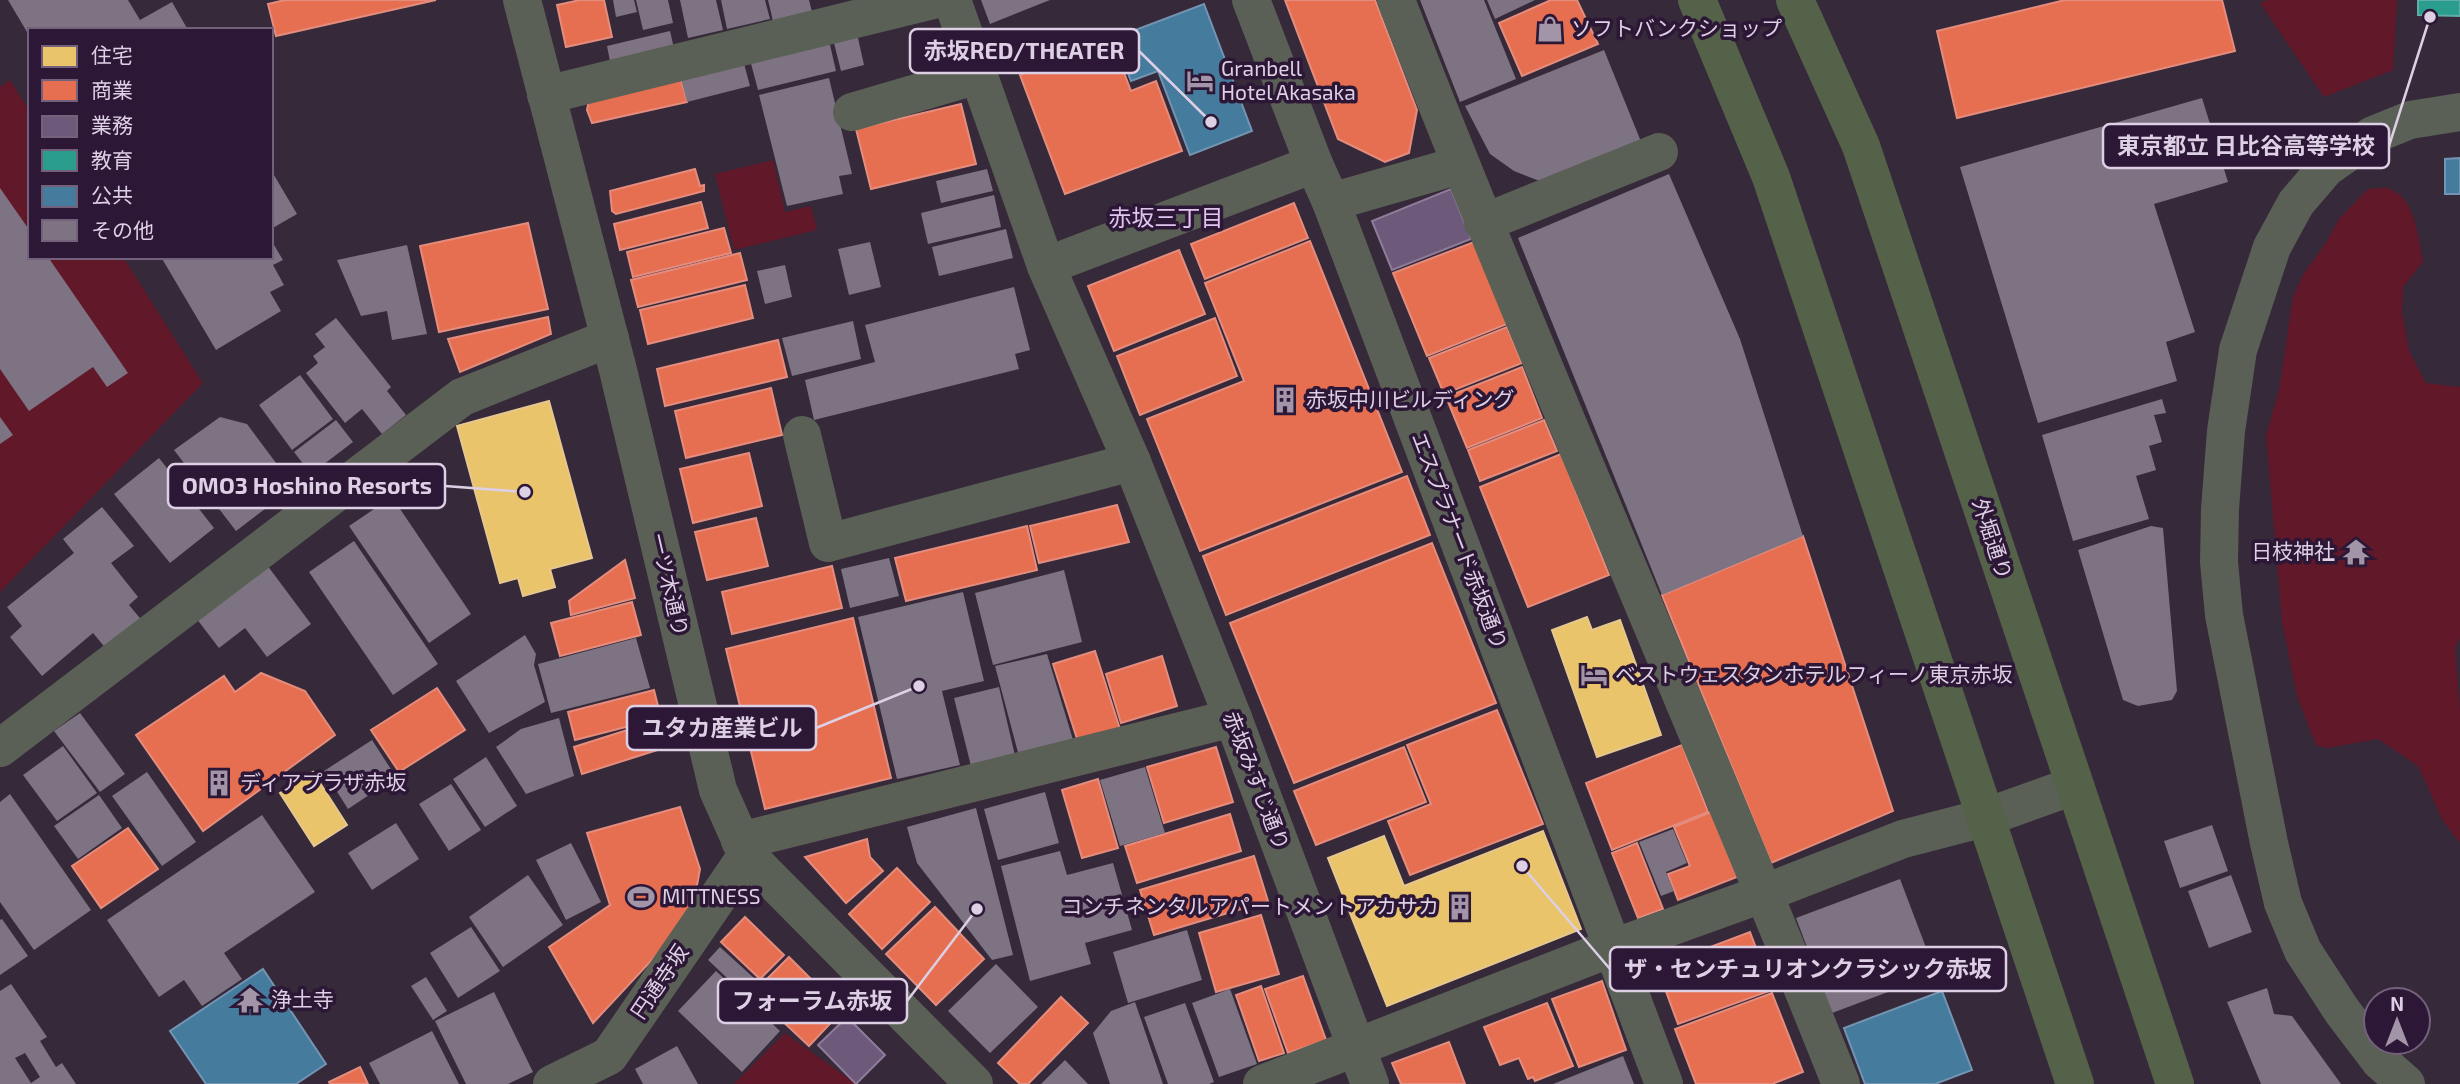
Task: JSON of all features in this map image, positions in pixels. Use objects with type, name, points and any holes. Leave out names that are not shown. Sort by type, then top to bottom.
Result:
[{"type":"main road","points":[[1697,0],[1771,177],[2075,1084]]},
{"type":"main road","name":"外堀通り","points":[[1795,0],[1861,146],[2073,786],[2175,1084]]},
{"type":"street","name":"一ツ木通り","points":[[522,0],[610,338],[718,790],[743,848],[974,1084]]},
{"type":"street","points":[[546,95],[933,0]]},
{"type":"street","name":"赤坂みすじ通り","points":[[952,0],[1046,266],[1136,471],[1233,718],[1370,1084]]},
{"type":"street","name":"エスプラナード赤坂通り","points":[[1251,0],[1331,202],[1664,1084]]},
{"type":"street","points":[[1396,0],[1483,223],[1765,893],[1841,1084]]},
{"type":"street","points":[[852,113],[978,75]]},
{"type":"street","points":[[2406,1084],[2380,1061],[2342,1011],[2303,951],[2283,902],[2224,614],[2219,562],[2220,509],[2225,431],[2238,350],[2272,247],[2296,204],[2326,168],[2374,135],[2410,120],[2460,112]]},
{"type":"street","points":[[1483,223],[1659,152]]},
{"type":"street","points":[[1046,266],[1314,164]]},
{"type":"street","points":[[1331,202],[1460,165]]},
{"type":"street","points":[[0,748],[462,397],[610,338]]},
{"type":"street","points":[[802,435],[828,543],[1136,471]]},
{"type":"street","points":[[743,848],[1233,718]]},
{"type":"street","points":[[1262,1084],[1613,947],[1765,893],[1903,839],[1984,818],[2073,786]]},
{"type":"street","name":"円通寺坂","points":[[552,1084],[609,1056],[743,848]]},
{"type":"shaded area","points":[[2268,0],[2397,0],[2393,70],[2324,97],[2260,3]]},
{"type":"shaded area","points":[[10,80],[28,109],[28,259],[124,259],[203,383],[0,592],[0,87]]},
{"type":"shaded area","points":[[773,160],[785,212],[811,206],[817,230],[734,250],[715,174]]},
{"type":"shaded area","name":"日枝神社","points":[[2388,188],[2399,194],[2411,210],[2417,231],[2423,262],[2403,287],[2402,312],[2409,351],[2426,383],[2460,387],[2460,638],[2455,648],[2460,712],[2460,843],[2443,821],[2418,766],[2378,739],[2327,748],[2316,745],[2297,696],[2282,622],[2266,435],[2279,390],[2293,297],[2303,275],[2339,219],[2368,189]]},
{"type":"shaded area","points":[[785,1033],[856,1084],[734,1084]]},
{"type":"building: 住宅","points":[[549,401],[592,558],[550,569],[555,587],[523,596],[518,578],[500,583],[457,426]]},
{"type":"building: 住宅","points":[[1587,617],[1592,630],[1620,620],[1661,735],[1597,757],[1552,630]]},
{"type":"building: 住宅","points":[[313,772],[347,825],[314,846],[280,793]]},
{"type":"building: 住宅","name":"コンチネンタルアパートメントアカサカ","points":[[1543,831],[1581,929],[1387,1006],[1328,858],[1384,836],[1404,886]]},
{"type":"building: 商業","points":[[285,0],[436,0],[276,36],[268,4]]},
{"type":"building: 商業","points":[[580,0],[604,0],[612,37],[566,47],[557,5]]},
{"type":"building: 商業","points":[[1285,0],[1375,0],[1417,110],[1409,153],[1385,162],[1338,139]]},
{"type":"building: 商業","points":[[1551,0],[1577,0],[1598,44],[1522,76],[1499,23]]},
{"type":"building: 商業","points":[[2065,0],[2222,0],[2235,51],[1957,118],[1937,31]]},
{"type":"building: 商業","points":[[1112,41],[1131,91],[1156,81],[1182,151],[1065,194],[1020,75]]},
{"type":"building: 商業","points":[[680,75],[687,102],[592,123],[587,110],[589,99]]},
{"type":"building: 商業","points":[[961,104],[976,164],[871,189],[856,129]]},
{"type":"building: 商業","points":[[695,169],[700,186],[704,185],[704,191],[616,214],[612,211],[610,191]]},
{"type":"building: 商業","points":[[701,202],[708,228],[620,250],[614,224]]},
{"type":"building: 商業","points":[[1294,203],[1308,238],[1205,279],[1191,244]]},
{"type":"building: 商業","points":[[528,223],[548,309],[439,332],[420,246]]},
{"type":"building: 商業","points":[[724,228],[731,253],[633,277],[627,252]]},
{"type":"building: 商業","name":"赤坂中川ビルディング","points":[[1310,241],[1402,472],[1200,551],[1147,419],[1244,381],[1205,283]]},
{"type":"building: 商業","points":[[1474,242],[1507,324],[1427,356],[1393,273]]},
{"type":"building: 商業","points":[[1179,250],[1205,314],[1114,351],[1088,286]]},
{"type":"building: 商業","points":[[740,253],[747,280],[638,307],[631,280]]},
{"type":"building: 商業","points":[[745,285],[753,318],[648,344],[640,310]]},
{"type":"building: 商業","points":[[548,317],[551,334],[460,372],[448,339]]},
{"type":"building: 商業","points":[[1215,318],[1237,376],[1140,415],[1117,356]]},
{"type":"building: 商業","points":[[1507,327],[1522,363],[1444,394],[1429,358]]},
{"type":"building: 商業","points":[[778,340],[787,377],[665,406],[657,369]]},
{"type":"building: 商業","points":[[1522,367],[1542,418],[1467,448],[1446,397]]},
{"type":"building: 商業","points":[[771,388],[782,435],[686,458],[675,411]]},
{"type":"building: 商業","points":[[1544,420],[1557,451],[1480,481],[1468,450]]},
{"type":"building: 商業","points":[[749,453],[762,506],[693,523],[680,469]]},
{"type":"building: 商業","points":[[1561,454],[1609,575],[1528,607],[1480,487]]},
{"type":"building: 商業","points":[[1407,476],[1430,535],[1226,615],[1203,556]]},
{"type":"building: 商業","points":[[1117,505],[1129,542],[1039,563],[1030,526]]},
{"type":"building: 商業","points":[[756,518],[768,566],[707,580],[695,532]]},
{"type":"building: 商業","points":[[1027,526],[1037,570],[906,601],[895,558]]},
{"type":"building: 商業","points":[[1803,536],[1893,811],[1771,863],[1662,595]]},
{"type":"building: 商業","points":[[1432,543],[1496,703],[1294,783],[1230,623]]},
{"type":"building: 商業","points":[[625,560],[635,598],[571,615],[569,601]]},
{"type":"building: 商業","points":[[832,566],[842,608],[732,634],[722,592]]},
{"type":"building: 商業","points":[[632,602],[641,635],[560,656],[551,623]]},
{"type":"building: 商業","points":[[853,618],[891,778],[765,809],[726,649]]},
{"type":"building: 商業","points":[[1095,651],[1120,729],[1078,742],[1053,664]]},
{"type":"building: 商業","points":[[1162,656],[1177,706],[1121,723],[1106,674]]},
{"type":"building: 商業","name":"ディアプラザ赤坂","points":[[261,673],[305,691],[335,735],[203,831],[136,735],[224,676],[235,692]]},
{"type":"building: 商業","points":[[437,688],[465,730],[399,772],[371,730]]},
{"type":"building: 商業","points":[[654,690],[661,718],[575,740],[568,712]]},
{"type":"building: 商業","points":[[1497,710],[1543,824],[1410,875],[1388,821],[1431,804],[1407,745]]},
{"type":"building: 商業","points":[[665,718],[673,745],[582,774],[574,747]]},
{"type":"building: 商業","points":[[1682,745],[1708,812],[1612,850],[1586,783]]},
{"type":"building: 商業","points":[[1216,747],[1233,802],[1164,823],[1147,767]]},
{"type":"building: 商業","points":[[1404,747],[1426,802],[1316,845],[1294,791]]},
{"type":"building: 商業","points":[[1098,779],[1118,848],[1082,858],[1062,790]]},
{"type":"building: 商業","points":[[680,807],[700,869],[691,918],[593,1023],[549,947],[610,905],[587,833]]},
{"type":"building: 商業","points":[[1711,812],[1737,877],[1678,900],[1668,874],[1690,866],[1674,827]]},
{"type":"building: 商業","points":[[1230,814],[1241,851],[1137,883],[1125,846]]},
{"type":"building: 商業","points":[[128,828],[158,869],[101,908],[72,866]]},
{"type":"building: 商業","points":[[867,839],[870,857],[883,871],[846,903],[805,857]]},
{"type":"building: 商業","points":[[1637,843],[1663,909],[1638,918],[1612,853]]},
{"type":"building: 商業","points":[[1254,856],[1268,901],[1154,935],[1140,890]]},
{"type":"building: 商業","points":[[897,868],[930,902],[882,949],[849,914]]},
{"type":"building: 商業","points":[[935,907],[984,959],[936,1005],[886,954]]},
{"type":"building: 商業","points":[[1261,915],[1279,974],[1216,992],[1199,933]]},
{"type":"building: 商業","points":[[745,917],[784,955],[760,979],[721,942]]},
{"type":"building: 商業","points":[[1750,932],[1772,990],[1678,1024],[1657,967]]},
{"type":"building: 商業","points":[[789,957],[810,978],[774,1016],[752,994]]},
{"type":"building: 商業","points":[[1303,976],[1326,1040],[1288,1053],[1265,989]]},
{"type":"building: 商業","points":[[1602,981],[1626,1050],[1579,1067],[1552,999]]},
{"type":"building: 商業","points":[[811,983],[841,1012],[809,1046],[778,1017]]},
{"type":"building: 商業","points":[[1261,986],[1284,1053],[1259,1061],[1236,995]]},
{"type":"building: 商業","points":[[1772,993],[1803,1072],[1772,1084],[1696,1084],[1675,1029]]},
{"type":"building: 商業","points":[[1061,997],[1088,1023],[1028,1084],[1020,1084],[998,1063]]},
{"type":"building: 商業","points":[[1547,1003],[1573,1066],[1535,1081],[1533,1077],[1528,1079],[1519,1058],[1500,1065],[1484,1027]]},
{"type":"building: 商業","points":[[1449,1042],[1465,1084],[1401,1084],[1392,1063]]},
{"type":"building: 商業","points":[[360,1067],[368,1084],[330,1084],[329,1082]]},
{"type":"building: 業務","points":[[1451,189],[1471,239],[1392,270],[1372,221]]},
{"type":"building: 業務","points":[[847,1017],[885,1055],[856,1084],[818,1045]]},
{"type":"building: 教育","points":[[2418,0],[2460,0],[2460,16],[2418,15]]},
{"type":"building: 公共","points":[[1204,4],[1252,131],[1190,155],[1158,71],[1131,81],[1114,38]]},
{"type":"building: 公共","points":[[2460,158],[2460,194],[2445,194],[2445,159]]},
{"type":"building: 公共","name":"浄土寺","points":[[263,969],[326,1064],[296,1084],[206,1084],[170,1031]]},
{"type":"building: 公共","points":[[1942,991],[1972,1070],[1935,1084],[1865,1084],[1844,1028]]},
{"type":"building: その他","points":[[8,0],[128,0],[140,20],[172,2],[187,28],[28,28],[28,34]]},
{"type":"building: その他","points":[[613,0],[634,0],[637,12],[616,17]]},
{"type":"building: その他","points":[[636,0],[668,0],[673,23],[643,30]]},
{"type":"building: その他","points":[[680,0],[716,0],[723,30],[688,38]]},
{"type":"building: その他","points":[[721,0],[765,0],[770,19],[727,29]]},
{"type":"building: その他","points":[[768,0],[809,0],[812,12],[773,21]]},
{"type":"building: その他","points":[[981,0],[1050,0],[990,24]]},
{"type":"building: その他","points":[[1420,0],[1484,0],[1516,79],[1460,102]]},
{"type":"building: その他","points":[[1487,0],[1535,0],[1495,19]]},
{"type":"building: その他","points":[[856,29],[864,65],[841,71],[832,35]]},
{"type":"building: その他","points":[[670,31],[676,57],[612,71],[607,46]]},
{"type":"building: その他","points":[[828,36],[836,71],[758,90],[749,56]]},
{"type":"building: その他","points":[[1604,50],[1644,149],[1555,181],[1537,180],[1514,171],[1490,154],[1465,106]]},
{"type":"building: その他","points":[[743,60],[750,86],[687,102],[680,75]]},
{"type":"building: その他","points":[[829,78],[852,174],[839,176],[843,194],[787,206],[759,95]]},
{"type":"building: その他","points":[[2202,98],[2228,182],[2154,204],[2195,332],[2166,342],[2177,381],[2038,423],[1960,167]]},
{"type":"building: その他","points":[[987,169],[993,191],[941,203],[936,181]]},
{"type":"building: その他","points":[[273,173],[297,214],[273,228]]},
{"type":"building: その他","points":[[1669,174],[1740,339],[1803,536],[1662,595],[1518,238]]},
{"type":"building: その他","points":[[0,188],[28,228],[28,259],[49,259],[128,373],[107,387],[93,367],[29,411],[0,369]]},
{"type":"building: その他","points":[[994,195],[1001,227],[928,244],[921,213]]},
{"type":"building: その他","points":[[1006,229],[1013,258],[939,276],[932,247]]},
{"type":"building: その他","points":[[870,242],[881,287],[849,295],[838,249]]},
{"type":"building: その他","points":[[273,243],[283,260],[273,265],[284,285],[270,292],[281,311],[216,350],[162,259],[273,259]]},
{"type":"building: その他","points":[[407,245],[427,334],[392,340],[387,311],[361,316],[337,260]]},
{"type":"building: その他","points":[[785,265],[792,297],[765,304],[757,271]]},
{"type":"building: その他","points":[[1014,287],[1030,350],[1015,354],[1019,369],[814,420],[805,380],[875,362],[865,325]]},
{"type":"building: その他","points":[[336,318],[391,387],[387,391],[406,415],[382,434],[362,409],[345,423],[306,373],[318,363],[313,356],[325,347],[315,334]]},
{"type":"building: その他","points":[[853,321],[861,359],[792,376],[782,338]]},
{"type":"building: その他","points":[[300,375],[333,419],[292,450],[259,405]]},
{"type":"building: その他","points":[[2162,399],[2166,413],[2154,415],[2162,442],[2149,446],[2156,470],[2136,476],[2149,519],[2073,541],[2042,435]]},
{"type":"building: その他","points":[[0,417],[13,435],[0,444]]},
{"type":"building: その他","points":[[220,417],[247,424],[294,487],[236,531],[174,450]]},
{"type":"building: その他","points":[[336,420],[353,442],[311,474],[294,452]]},
{"type":"building: その他","points":[[159,458],[214,528],[170,563],[114,494]]},
{"type":"building: その他","points":[[392,497],[471,614],[429,643],[349,526]]},
{"type":"building: その他","points":[[102,507],[134,546],[111,563],[138,597],[129,605],[144,623],[108,651],[93,633],[42,676],[10,637],[22,626],[7,607],[74,553],[63,539]]},
{"type":"building: その他","points":[[2151,526],[2163,528],[2177,691],[2172,700],[2138,706],[2123,700],[2078,550]]},
{"type":"building: その他","points":[[354,541],[438,664],[393,695],[309,572]]},
{"type":"building: その他","points":[[889,558],[899,596],[850,608],[841,569]]},
{"type":"building: その他","points":[[267,565],[311,624],[267,657],[245,628],[219,648],[196,618]]},
{"type":"building: その他","points":[[1064,570],[1082,642],[993,665],[975,593]]},
{"type":"building: その他","points":[[963,592],[984,681],[942,691],[960,765],[897,779],[858,617]]},
{"type":"building: その他","points":[[525,635],[536,654],[534,665],[545,702],[489,733],[456,681]]},
{"type":"building: その他","points":[[636,638],[650,688],[551,713],[538,664]]},
{"type":"building: その他","points":[[1047,654],[1074,743],[1020,760],[995,666]]},
{"type":"building: その他","points":[[999,687],[1016,760],[972,770],[954,698]]},
{"type":"building: その他","points":[[80,713],[125,774],[100,792],[54,731]]},
{"type":"building: その他","points":[[559,718],[574,776],[526,794],[496,747],[521,729]]},
{"type":"building: その他","points":[[372,740],[396,777],[348,809],[324,771]]},
{"type":"building: その他","points":[[63,746],[97,793],[57,821],[23,775]]},
{"type":"building: その他","points":[[486,757],[517,806],[485,827],[453,779]]},
{"type":"building: その他","points":[[1145,767],[1165,833],[1120,846],[1100,780]]},
{"type":"building: その他","points":[[147,772],[196,842],[162,866],[112,796]]},
{"type":"building: その他","points":[[451,784],[481,830],[449,851],[419,804]]},
{"type":"building: その他","points":[[1045,792],[1059,843],[998,860],[984,809]]},
{"type":"building: その他","points":[[10,794],[91,910],[34,950],[0,902],[0,802]]},
{"type":"building: その他","points":[[99,795],[122,828],[78,859],[54,826]]},
{"type":"building: その他","points":[[976,808],[1013,955],[992,960],[917,863],[907,827]]},
{"type":"building: その他","points":[[262,815],[315,892],[224,953],[242,979],[202,1006],[184,980],[159,997],[107,920]]},
{"type":"building: その他","points":[[396,823],[419,859],[372,890],[348,853]]},
{"type":"building: その他","points":[[2212,825],[2228,871],[2180,888],[2164,841]]},
{"type":"building: その他","points":[[1673,829],[1687,863],[1666,872],[1674,891],[1661,896],[1639,842]]},
{"type":"building: その他","points":[[571,843],[601,902],[566,920],[536,860]]},
{"type":"building: その他","points":[[1060,851],[1067,875],[1113,863],[1132,930],[1085,943],[1091,964],[1030,981],[1001,866]]},
{"type":"building: その他","points":[[528,875],[563,925],[503,967],[469,917]]},
{"type":"building: その他","points":[[2231,875],[2252,932],[2209,948],[2188,891]]},
{"type":"building: その他","points":[[1900,879],[1936,974],[1832,1013],[1796,918]]},
{"type":"building: その他","points":[[2,919],[28,956],[0,975],[0,920]]},
{"type":"building: その他","points":[[471,927],[500,971],[458,998],[430,953]]},
{"type":"building: その他","points":[[1187,930],[1202,980],[1128,1003],[1113,952]]},
{"type":"building: その他","points":[[720,947],[755,979],[742,992],[708,960]]},
{"type":"building: その他","points":[[996,964],[1038,1007],[990,1053],[948,1011]]},
{"type":"building: その他","points":[[716,971],[780,1031],[742,1072],[678,1011]]},
{"type":"building: その他","points":[[426,977],[447,1011],[433,1020],[411,986]]},
{"type":"building: その他","points":[[11,984],[47,1037],[40,1041],[56,1067],[62,1063],[76,1084],[0,1084],[0,991]],"holes":[[[25,1053],[40,1077],[31,1083],[15,1058]]]},
{"type":"building: その他","points":[[2267,988],[2274,1014],[2292,1016],[2341,1084],[2261,1084],[2227,1002]]},
{"type":"building: その他","points":[[1230,989],[1257,1064],[1219,1077],[1192,1003]]},
{"type":"building: その他","points":[[494,992],[533,1072],[508,1084],[466,1084],[435,1021]]},
{"type":"building: その他","points":[[1135,1002],[1163,1084],[1110,1084],[1093,1033],[1111,1011]]},
{"type":"building: その他","points":[[1185,1003],[1214,1082],[1209,1084],[1168,1084],[1144,1017]]},
{"type":"building: その他","points":[[432,1031],[459,1084],[380,1084],[369,1063]]},
{"type":"building: その他","points":[[677,1046],[698,1084],[643,1084],[635,1069]]},
{"type":"building: その他","points":[[1623,1056],[1634,1084],[1553,1084]]},
{"type":"building: その他","points":[[1065,1060],[1088,1084],[1041,1084]]},
{"type":"place","name":"東京都立 日比谷高等学校","points":[[2430,17]]},
{"type":"place","name":"ソフトバンクショップ","points":[[1550,29]]},
{"type":"place","name":"Granbell Hotel Akasaka","points":[[1200,81]]},
{"type":"place","name":"赤坂RED/THEATER","points":[[1211,122]]},
{"type":"place","name":"赤坂中川ビルディング","points":[[1285,400]]},
{"type":"place","name":"OMO3 Hoshino Resorts","points":[[525,492]]},
{"type":"place","name":"日枝神社","points":[[2356,552]]},
{"type":"place","name":"ベストウェスタンホテルフィーノ東京赤坂","points":[[1594,675]]},
{"type":"place","name":"ユタカ産業ビル","points":[[919,686]]},
{"type":"place","name":"ディアプラザ赤坂","points":[[219,783]]},
{"type":"place","name":"ザ・センチュリオンクラシック赤坂","points":[[1522,866]]},
{"type":"place","name":"MITTNESS","points":[[641,897]]},
{"type":"place","name":"コンチネンタルアパートメントアカサカ","points":[[1460,907]]},
{"type":"place","name":"フォーラム赤坂","points":[[977,909]]},
{"type":"place","name":"浄土寺","points":[[250,1000]]},
{"type":"district","name":"赤坂三丁目","points":[[1166,218]]}]
